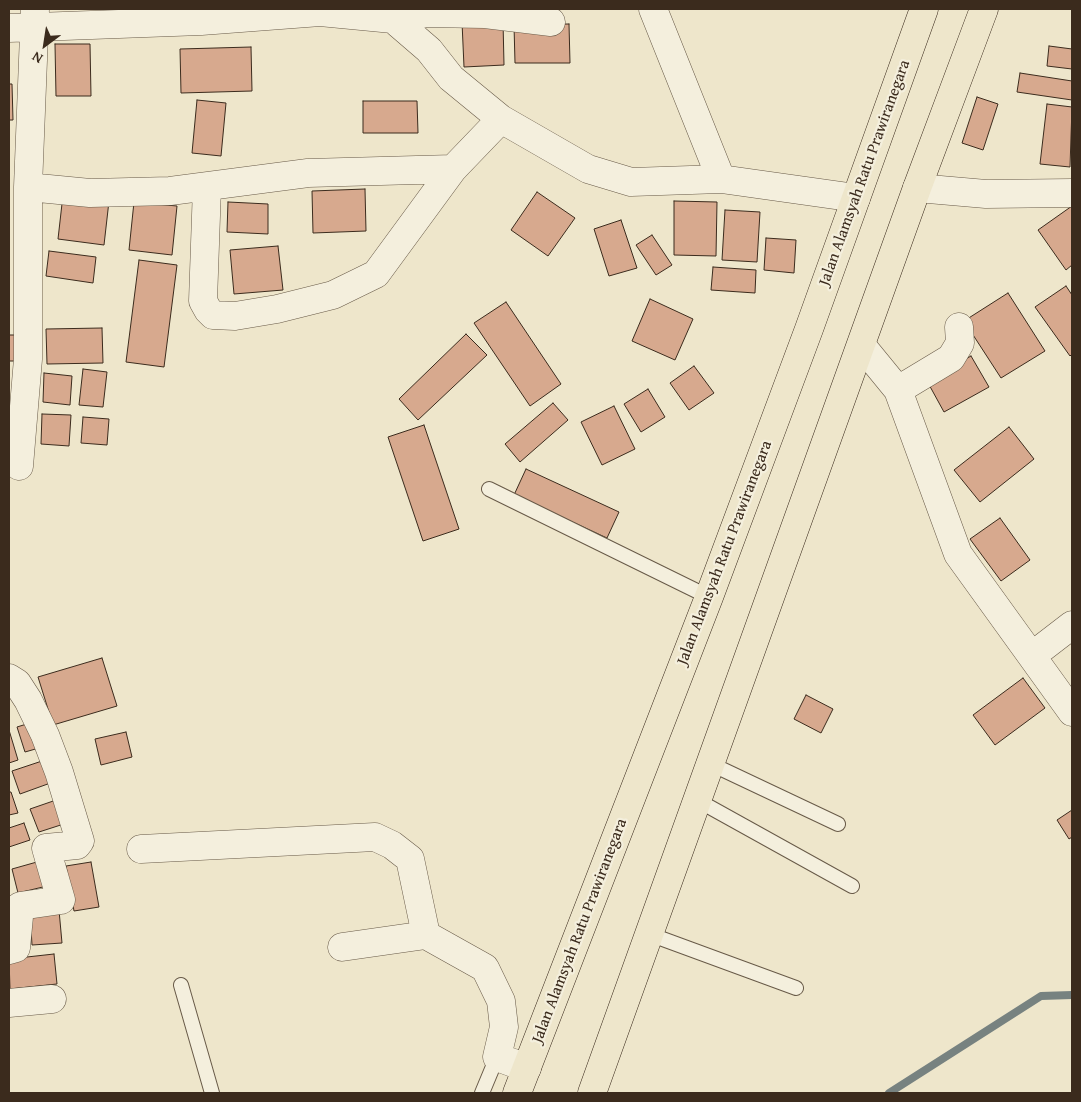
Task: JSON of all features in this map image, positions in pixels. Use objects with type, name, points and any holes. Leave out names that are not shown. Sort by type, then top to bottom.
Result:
[{"type":"highway","name":"Jalan Alamsyah Ratu Prawiranegara","points":[[517,1093],[709,597],[924,9]]},
{"type":"highway","points":[[592,1093],[862,346],[917,188],[984,9]]},
{"type":"street","points":[[653,9],[721,179]]},
{"type":"street","points":[[19,466],[28,358],[26,21],[320,12],[379,17],[398,21],[425,13],[485,14],[552,22]]},
{"type":"street","points":[[398,21],[429,50],[451,78],[501,119],[588,169],[630,182],[721,179],[856,198]]},
{"type":"street","points":[[207,187],[203,301],[208,310],[214,315],[236,316],[333,295],[376,274],[453,169],[501,119]]},
{"type":"street","points":[[28,187],[90,193],[170,191],[308,173],[453,169]]},
{"type":"street","points":[[917,188],[986,194],[1072,193]]},
{"type":"street","points":[[898,390],[951,358],[960,343],[959,327]]},
{"type":"street","points":[[862,346],[898,390],[958,554],[1072,712]]},
{"type":"street","points":[[1032,655],[1072,625]]},
{"type":"street","points":[[9,678],[17,683],[28,700],[45,735],[59,772],[80,841],[77,844],[46,848],[60,900],[20,906],[16,948],[9,950]]},
{"type":"street","points":[[141,849],[375,836],[392,845],[410,860],[426,935]]},
{"type":"street","points":[[342,947],[426,935],[485,968],[500,1001],[504,1027],[497,1057],[527,1068]]},
{"type":"street","points":[[9,1003],[52,998]]},
{"type":"lane","points":[[489,489],[709,597]]},
{"type":"lane","points":[[711,764],[838,824]]},
{"type":"lane","points":[[697,800],[852,886]]},
{"type":"lane","points":[[649,934],[796,988]]},
{"type":"lane","points":[[181,985],[212,1093]]},
{"type":"lane","points":[[482,1093],[497,1057]]},
{"type":"building","points":[[503,21],[504,65],[464,67],[462,22]]},
{"type":"building","points":[[569,24],[570,63],[515,63],[514,25]]},
{"type":"building","points":[[55,44],[90,44],[91,96],[56,96]]},
{"type":"building","points":[[1049,46],[1072,49],[1072,69],[1047,66]]},
{"type":"building","points":[[251,47],[252,91],[181,93],[180,49]]},
{"type":"building","points":[[1020,73],[1072,81],[1072,100],[1017,92]]},
{"type":"building","points":[[9,84],[12,84],[13,120],[9,120]]},
{"type":"building","points":[[977,97],[998,104],[983,150],[962,143]]},
{"type":"building","points":[[197,100],[226,103],[221,156],[192,153]]},
{"type":"building","points":[[363,101],[417,101],[418,133],[363,133]]},
{"type":"building","points":[[1047,104],[1072,107],[1070,167],[1040,164]]},
{"type":"building","points":[[365,189],[366,231],[313,233],[312,191]]},
{"type":"building","points":[[537,192],[575,218],[548,256],[511,230]]},
{"type":"building","points":[[63,195],[109,201],[104,245],[58,239]]},
{"type":"building","points":[[674,201],[717,202],[716,256],[674,255]]},
{"type":"building","points":[[134,202],[177,206],[172,255],[129,250]]},
{"type":"building","points":[[228,202],[268,204],[268,234],[227,232]]},
{"type":"building","points":[[1072,206],[1072,265],[1066,270],[1038,230]]},
{"type":"building","points":[[725,210],[760,212],[757,262],[722,260]]},
{"type":"building","points":[[621,220],[637,268],[609,276],[594,229]]},
{"type":"building","points":[[652,235],[672,265],[656,275],[636,245]]},
{"type":"building","points":[[766,238],[796,240],[794,273],[764,270]]},
{"type":"building","points":[[278,246],[283,290],[234,294],[230,250]]},
{"type":"building","points":[[49,251],[96,257],[93,283],[46,276]]},
{"type":"building","points":[[139,260],[177,265],[164,367],[126,362]]},
{"type":"building","points":[[713,267],[756,270],[755,293],[711,290]]},
{"type":"building","points":[[1066,286],[1072,295],[1072,354],[1070,356],[1035,307]]},
{"type":"building","points":[[1008,293],[1045,351],[1001,378],[964,321]]},
{"type":"building","points":[[650,299],[693,319],[675,360],[632,341]]},
{"type":"building","points":[[506,302],[561,384],[530,406],[474,323]]},
{"type":"building","points":[[102,328],[103,363],[47,364],[46,329]]},
{"type":"building","points":[[466,334],[487,355],[418,420],[399,399]]},
{"type":"building","points":[[9,335],[15,335],[16,361],[9,361]]},
{"type":"building","points":[[971,356],[989,387],[944,412],[927,381]]},
{"type":"building","points":[[694,366],[714,393],[689,410],[670,383]]},
{"type":"building","points":[[83,369],[107,372],[103,407],[79,405]]},
{"type":"building","points":[[44,373],[72,376],[70,405],[43,402]]},
{"type":"building","points":[[648,389],[665,417],[641,432],[624,404]]},
{"type":"building","points":[[553,403],[568,420],[520,462],[505,444]]},
{"type":"building","points":[[614,406],[635,449],[602,465],[581,422]]},
{"type":"building","points":[[42,414],[71,415],[69,446],[41,444]]},
{"type":"building","points":[[83,417],[109,419],[107,445],[81,443]]},
{"type":"building","points":[[424,425],[459,529],[423,541],[388,437]]},
{"type":"building","points":[[1009,427],[1034,459],[980,502],[954,470]]},
{"type":"building","points":[[526,469],[619,512],[607,538],[514,495]]},
{"type":"building","points":[[1000,518],[1030,560],[1001,581],[970,539]]},
{"type":"building","points":[[102,658],[117,706],[53,725],[38,677]]},
{"type":"building","points":[[1023,678],[1045,708],[995,745],[973,715]]},
{"type":"building","points":[[806,695],[833,709],[821,733],[794,719]]},
{"type":"building","points":[[30,723],[39,748],[25,752],[17,727]]},
{"type":"building","points":[[9,730],[18,760],[9,763]]},
{"type":"building","points":[[126,732],[132,757],[101,765],[95,739]]},
{"type":"building","points":[[48,759],[56,781],[20,794],[12,771]]},
{"type":"building","points":[[9,792],[11,792],[18,813],[9,815]]},
{"type":"building","points":[[62,798],[70,822],[39,832],[30,809]]},
{"type":"building","points":[[1072,810],[1072,837],[1069,839],[1057,820]]},
{"type":"building","points":[[24,823],[30,840],[9,847],[9,828]]},
{"type":"building","points":[[44,860],[51,885],[18,893],[12,869]]},
{"type":"building","points":[[91,862],[99,907],[74,911],[66,866]]},
{"type":"building","points":[[59,910],[62,943],[32,945],[30,912]]},
{"type":"building","points":[[54,954],[57,984],[10,989],[9,959]]},
{"type":"waterway","points":[[889,1093],[1041,996],[1072,995]]}]
